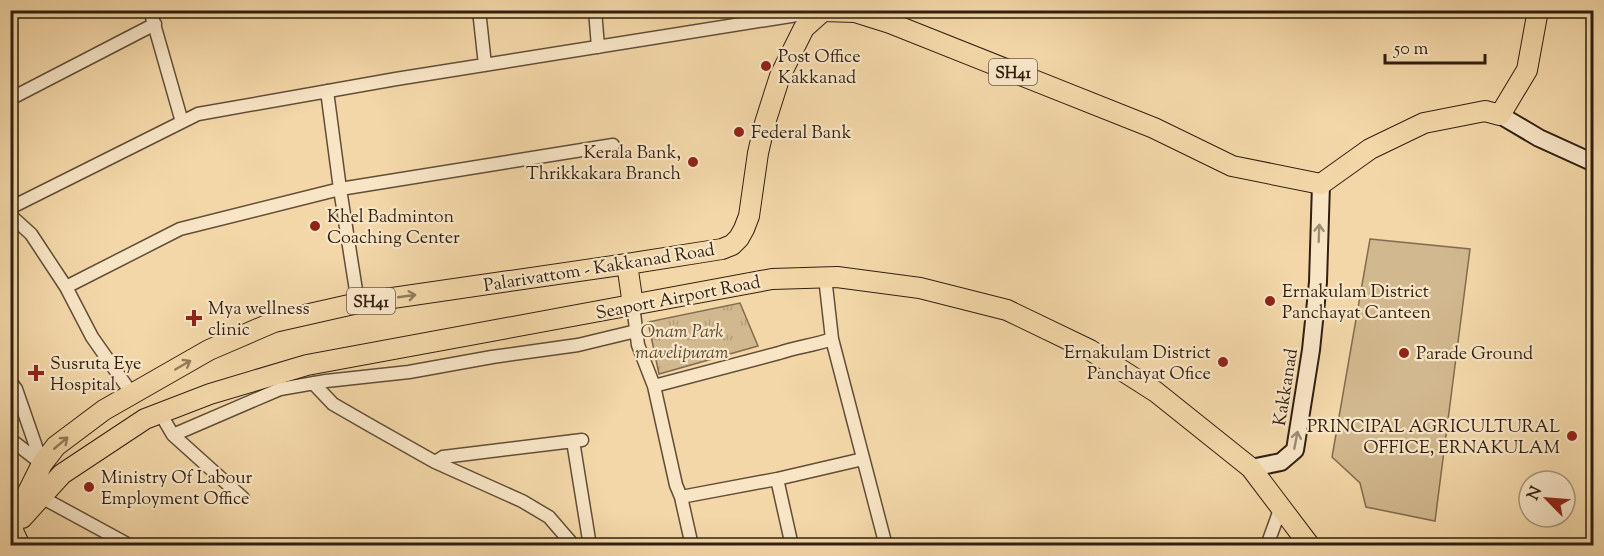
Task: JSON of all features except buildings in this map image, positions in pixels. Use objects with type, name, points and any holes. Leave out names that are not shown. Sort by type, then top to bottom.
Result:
[{"type":"main road","points":[[1500,115],[1527,70],[1538,10]]},
{"type":"main road","name":"SH41","points":[[823,11],[855,12],[890,23],[1154,128],[1232,166],[1321,184]]},
{"type":"main road","name":"Palarivattom - Kakkanad Road","points":[[14,535],[28,492],[42,464],[56,446],[104,410],[209,350],[274,321],[358,303],[627,264],[722,249],[732,245],[744,230],[748,216],[758,153],[780,76],[804,28],[823,11]]},
{"type":"main road","points":[[1321,184],[1370,148],[1424,123],[1485,111],[1500,115],[1539,138],[1593,163]]},
{"type":"main road","name":"Kakkanad","points":[[1251,468],[1281,462],[1295,450],[1311,350],[1318,282],[1321,184]]},
{"type":"main road","points":[[627,264],[633,305]]},
{"type":"main road","name":"Seaport Airport Road","points":[[14,535],[41,497],[62,474],[145,419],[210,394],[307,365],[772,279],[837,277],[920,288],[1007,310],[1090,350],[1156,392],[1251,468],[1311,546]]},
{"type":"street","points":[[150,10],[182,122]]},
{"type":"street","points":[[479,10],[485,65]]},
{"type":"street","points":[[595,10],[598,47]]},
{"type":"street","points":[[132,394],[92,338],[66,287],[32,234],[11,208],[198,114],[823,11]]},
{"type":"street","points":[[10,99],[155,24]]},
{"type":"street","points":[[327,91],[358,303]]},
{"type":"street","points":[[66,287],[180,229],[340,189],[613,145]]},
{"type":"street","points":[[825,277],[832,339],[886,546]]},
{"type":"street","points":[[633,305],[638,345],[654,386],[675,485],[681,496],[692,546]]},
{"type":"street","points":[[173,435],[280,389],[409,372],[578,345],[636,331]]},
{"type":"street","points":[[654,386],[832,339]]},
{"type":"street","points":[[10,381],[42,464]]},
{"type":"street","points":[[313,383],[333,404],[435,462],[522,501],[549,517],[574,546]]},
{"type":"street","points":[[160,413],[173,435],[243,498]]},
{"type":"street","points":[[10,439],[42,464]]},
{"type":"street","points":[[435,462],[443,457],[578,441],[590,546]]},
{"type":"street","points":[[681,496],[777,480],[864,459]]},
{"type":"street","points":[[777,480],[792,546]]},
{"type":"street","points":[[41,497],[131,546]]},
{"type":"street","points":[[1269,546],[1281,507]]},
{"type":"green space","name":"Parade Ground","points":[[1370,239],[1470,249],[1435,521],[1366,507],[1360,483],[1332,457]]},
{"type":"green space","name":"Onam Park mavelipuram","points":[[740,303],[758,346],[659,374],[648,322]]},
{"type":"place","name":"Post Office Kakkanad","points":[[766,66]]},
{"type":"place","name":"Federal Bank","points":[[739,132]]},
{"type":"place","name":"Kerala Bank, Thrikkakara Branch","points":[[693,162]]},
{"type":"place","name":"Khel Badminton Coaching Center","points":[[315,226]]},
{"type":"place","name":"Ernakulam District Panchayat Canteen","points":[[1270,301]]},
{"type":"place","name":"Mya wellness clinic","points":[[194,318]]},
{"type":"place","name":"Parade Ground","points":[[1404,353]]},
{"type":"place","name":"Ernakulam District Panchayat Ofice","points":[[1223,362]]},
{"type":"place","name":"Susruta Eye Hospital","points":[[36,373]]},
{"type":"place","name":"PRINCIPAL AGRICULTURAL OFFICE, ERNAKULAM","points":[[1572,436]]},
{"type":"place","name":"Ministry Of Labour Employment Office","points":[[89,487]]}]
